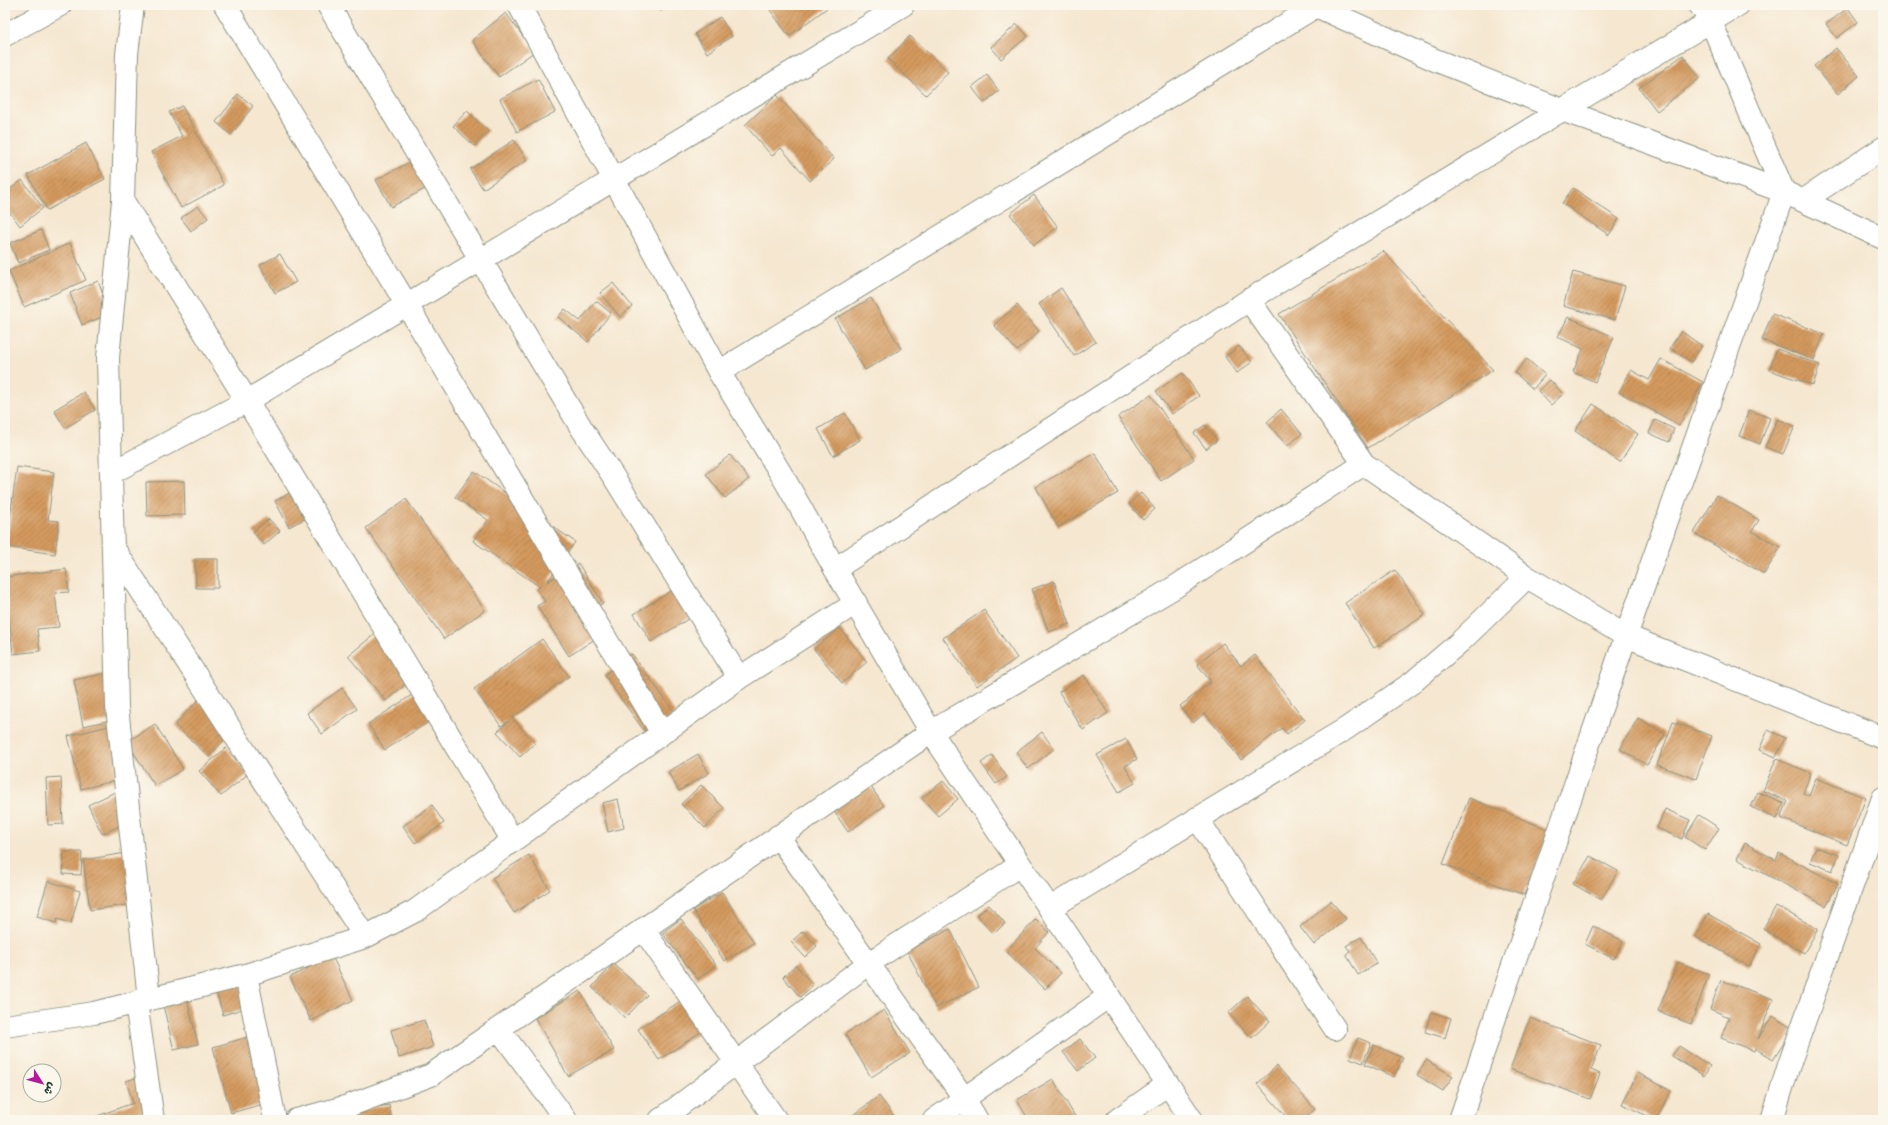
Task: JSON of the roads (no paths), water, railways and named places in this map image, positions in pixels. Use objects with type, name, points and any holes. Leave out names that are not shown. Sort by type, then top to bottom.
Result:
[{"type":"street","points":[[5,36],[60,5]]},
{"type":"street","points":[[133,5],[127,54],[123,201],[108,358],[117,708],[153,1120]]},
{"type":"street","points":[[225,5],[407,305],[662,733]]},
{"type":"street","points":[[328,5],[582,429],[616,479],[738,678]]},
{"type":"street","points":[[519,5],[719,372],[786,482],[835,569],[931,732],[1192,1120]]},
{"type":"street","points":[[111,473],[247,400],[615,180],[903,5]]},
{"type":"street","points":[[719,372],[1316,5],[1435,60],[1562,110],[1784,192],[1883,238]]},
{"type":"street","points":[[835,569],[1249,300],[1562,110],[1706,14],[1738,5]]},
{"type":"street","points":[[1460,1120],[1626,636],[1784,192],[1706,14]]},
{"type":"street","points":[[1804,200],[1883,148]]},
{"type":"street","points":[[123,201],[247,400],[513,841]]},
{"type":"street","points":[[1249,300],[1364,464],[1527,577],[1626,636],[1883,738]]},
{"type":"street","points":[[296,1120],[348,1106],[431,1075],[931,732],[1175,587],[1364,464]]},
{"type":"street","points":[[113,547],[364,937]]},
{"type":"street","points":[[1050,908],[1347,728],[1413,682],[1460,642],[1527,577]]},
{"type":"street","points":[[5,1026],[94,1013],[246,975],[364,937],[415,911],[738,678],[856,603]]},
{"type":"street","points":[[1772,1120],[1789,1065],[1883,798]]},
{"type":"street","points":[[1197,818],[1334,1029]]},
{"type":"street","points":[[778,836],[964,1098],[977,1120]]},
{"type":"street","points":[[660,1120],[869,963],[1020,866]]},
{"type":"street","points":[[643,929],[776,1120]]},
{"type":"street","points":[[246,975],[275,1120]]},
{"type":"street","points":[[934,1120],[1109,996]]},
{"type":"street","points":[[499,1029],[566,1120]]},
{"type":"street","points":[[1117,1120],[1168,1084]]}]
